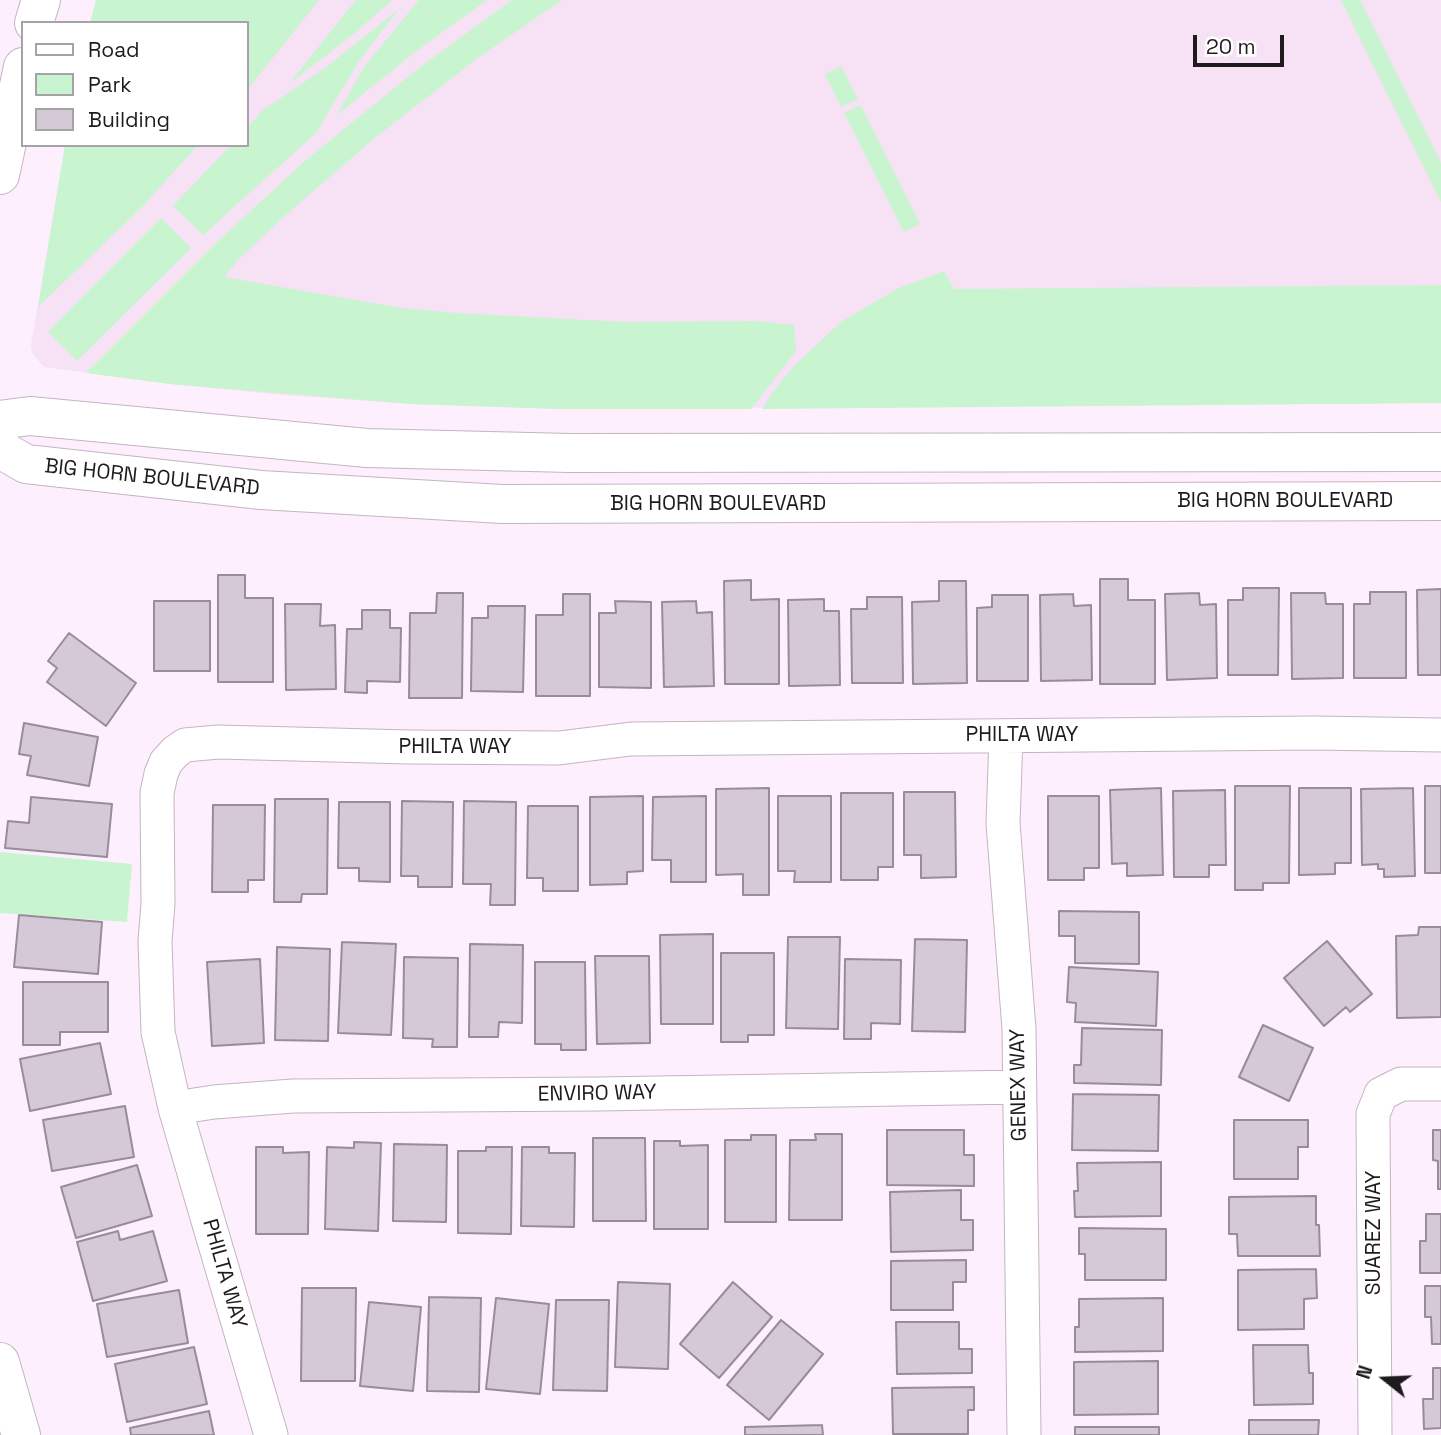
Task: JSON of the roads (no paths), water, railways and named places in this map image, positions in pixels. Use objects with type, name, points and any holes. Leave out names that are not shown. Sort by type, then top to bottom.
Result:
[{"type":"main road","points":[[35,21],[41,0]]},
{"type":"main road","points":[[0,175],[21,76]]},
{"type":"main road","points":[[0,420],[30,416],[367,449],[742,454],[1441,452]]},
{"type":"main road","name":"BIG HORN BOULEVARD","points":[[0,449],[26,464],[261,490],[502,505],[1441,501]]},
{"type":"main road","points":[[0,1362],[21,1435]]},
{"type":"street","name":"PHILTA WAY","points":[[271,1435],[175,1108],[158,1032],[157,812],[161,774],[166,762],[185,745],[218,742],[559,748],[631,739],[1314,733],[1441,735]]},
{"type":"street","name":"GENEX WAY","points":[[1006,736],[1003,823],[1019,1029],[1024,1435]]},
{"type":"street","name":"SUAREZ WAY","points":[[1375,1435],[1373,1114],[1381,1094],[1401,1084],[1441,1084]]},
{"type":"street","name":"ENVIRO WAY","points":[[175,1108],[293,1096],[1019,1087]]}]
